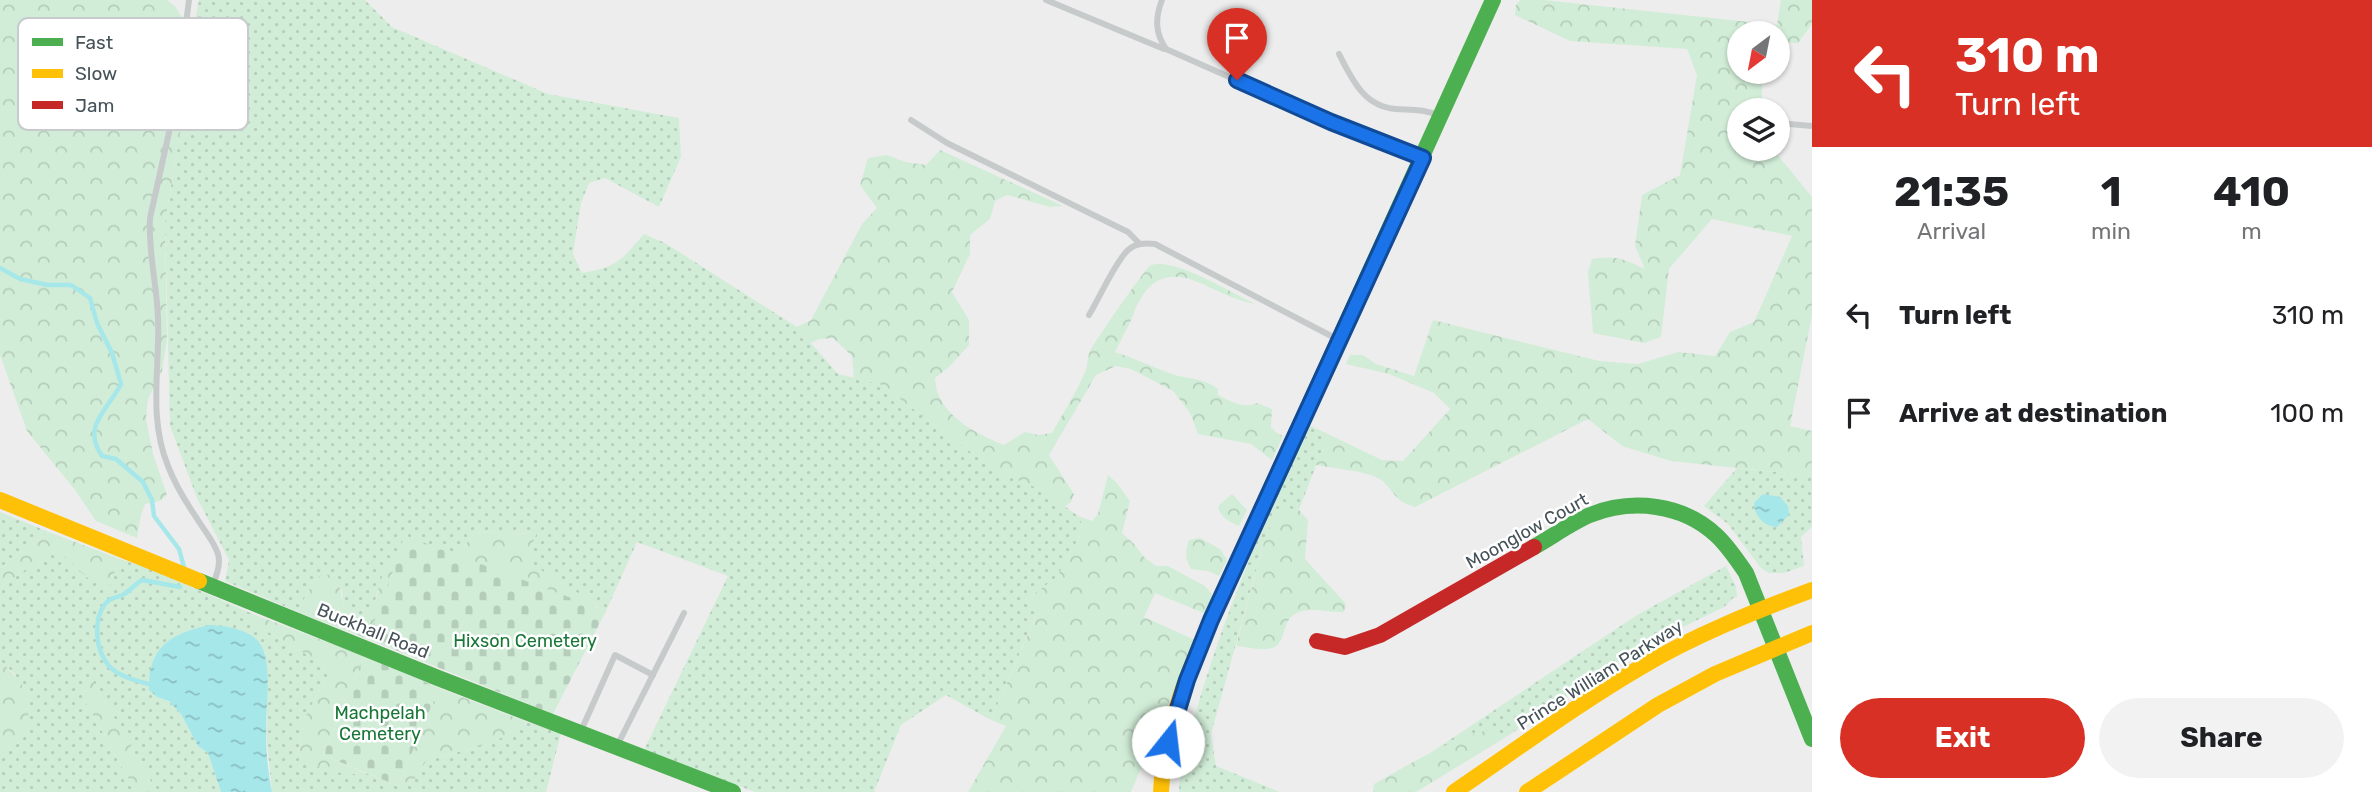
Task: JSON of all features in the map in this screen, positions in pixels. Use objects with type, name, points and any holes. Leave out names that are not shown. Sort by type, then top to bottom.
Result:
[{"type":"main road","points":[[1161,792],[1164,757],[1187,680],[1211,620],[1493,0]]},
{"type":"main road","name":"Buckhall Road","points":[[0,500],[733,792]]},
{"type":"main road","name":"Moonglow Court","points":[[1317,642],[1345,647],[1380,635],[1590,516],[1628,505],[1668,507],[1703,523],[1736,555],[1761,609],[1812,738]]},
{"type":"main road","name":"Prince William Parkway","points":[[1454,792],[1584,704],[1667,653],[1761,609],[1812,590]]},
{"type":"main road","points":[[1527,792],[1658,705],[1715,674],[1812,633]]},
{"type":"lane","points":[[187,18],[189,0]]},
{"type":"lane","points":[[1046,0],[1166,49],[1331,122],[1423,158]]},
{"type":"lane","points":[[1161,0],[1156,18],[1157,30],[1166,49]]},
{"type":"lane","points":[[1339,54],[1359,90],[1370,101],[1382,107],[1429,111],[1442,117]]},
{"type":"lane","points":[[911,120],[947,143],[1128,232],[1140,244]]},
{"type":"lane","points":[[1790,124],[1812,126]]},
{"type":"lane","points":[[170,130],[150,218],[149,237],[158,315],[156,420],[172,477],[218,552],[218,572],[212,586]]},
{"type":"lane","points":[[1090,315],[1128,250],[1140,244],[1155,244],[1338,340]]},
{"type":"lane","points":[[617,747],[684,613]]},
{"type":"lane","points":[[580,733],[615,655],[653,675]]},
{"type":"green space","points":[[0,0],[167,0],[175,6],[182,18],[18,18],[18,130],[180,130],[165,222],[167,340],[162,371],[148,399],[146,419],[153,454],[167,495],[160,501],[145,504],[137,538],[96,521],[75,490],[27,431],[0,355]]},
{"type":"green space","points":[[199,0],[365,0],[392,27],[548,94],[679,118],[681,157],[659,207],[605,178],[589,183],[581,203],[573,254],[582,273],[604,268],[618,261],[644,234],[665,243],[797,327],[838,374],[880,384],[999,473],[1043,490],[1078,516],[1083,525],[1081,534],[1057,577],[1026,600],[1036,615],[991,720],[946,695],[901,725],[874,792],[755,792],[644,750],[728,576],[637,542],[606,611],[532,565],[530,553],[536,534],[475,532],[458,555],[377,591],[368,616],[356,615],[343,607],[342,590],[333,575],[321,574],[307,593],[298,612],[225,581],[229,560],[197,498],[170,426],[165,222],[180,130],[248,130],[248,18],[195,18]]},
{"type":"green space","points":[[1521,0],[1544,0],[1740,21],[1727,21],[1727,84],[1762,84],[1762,98],[1727,98],[1727,161],[1783,161],[1812,197],[1812,315],[1790,426],[1812,431],[1812,476],[1671,461],[1622,446],[1588,419],[1415,507],[1401,501],[1376,477],[1316,465],[1328,434],[1382,460],[1403,461],[1450,409],[1434,393],[1389,374],[1346,364],[1350,355],[1363,355],[1376,364],[1414,376],[1433,320],[1599,361],[1638,364],[1678,352],[1715,356],[1730,332],[1754,322],[1792,236],[1712,219],[1669,269],[1661,337],[1644,343],[1593,333],[1588,272],[1592,259],[1620,259],[1645,269],[1635,246],[1642,195],[1680,175],[1697,75],[1687,49],[1570,41],[1515,15],[1516,4]]},
{"type":"green space","points":[[1781,0],[1812,0],[1812,24],[1798,43],[1790,43],[1790,21],[1778,21]]},
{"type":"green space","points":[[940,150],[1063,206],[1050,207],[1007,195],[995,201],[990,219],[970,235],[970,254],[952,292],[969,320],[969,345],[935,378],[937,391],[950,412],[981,435],[1004,445],[1025,432],[1038,435],[1052,433],[1086,370],[1089,354],[1120,305],[1151,265],[1162,264],[1189,271],[1255,304],[1195,281],[1165,278],[1144,294],[1115,352],[1172,374],[1207,383],[1218,389],[1218,395],[1233,402],[1242,405],[1257,403],[1272,409],[1271,427],[1283,436],[1272,460],[1251,444],[1198,434],[1190,413],[1173,391],[1131,369],[1116,366],[1096,375],[1049,455],[1074,494],[1065,507],[1043,490],[999,473],[880,384],[854,379],[852,356],[833,338],[810,343],[797,327],[811,320],[862,224],[877,208],[860,185],[868,158],[887,155],[905,162],[926,165]]},
{"type":"green space","points":[[1307,424],[1328,434],[1299,510],[1282,508],[1266,535],[1211,734],[1216,766],[1280,792],[1179,792],[1186,745],[1223,628]]},
{"type":"green space","points":[[1737,468],[1812,476],[1812,527],[1801,537],[1804,566],[1784,573],[1769,573],[1761,568],[1728,524],[1704,506]]},
{"type":"green space","points":[[1108,475],[1130,501],[1122,533],[1156,566],[1168,566],[1205,586],[1214,597],[1206,614],[1155,593],[1144,617],[1195,640],[1131,792],[968,792],[1006,726],[991,720],[1036,616],[1026,600],[1057,577],[1081,534],[1083,525],[1078,516],[1092,521],[1098,514]]},
{"type":"green space","points":[[1232,494],[1247,510],[1239,526],[1226,519],[1218,506]]},
{"type":"green space","points":[[1282,507],[1299,510],[1308,520],[1305,559],[1346,604],[1344,612],[1299,612],[1289,619],[1279,644],[1275,647],[1261,649],[1236,646],[1266,535]]},
{"type":"green space","points":[[0,512],[49,532],[0,568]]},
{"type":"green space","points":[[49,532],[120,559],[109,586],[92,582],[56,549],[0,587],[0,568]]},
{"type":"green space","points":[[475,532],[536,534],[530,553],[533,565],[597,607],[393,594],[368,639],[298,612],[307,593],[321,574],[333,575],[339,580],[343,607],[356,615],[368,616],[382,576],[406,536],[458,555]]},
{"type":"green space","name":"Hixson Cemetery","points":[[406,536],[606,611],[553,714],[368,639]]},
{"type":"green space","points":[[1200,538],[1220,549],[1227,560],[1219,576],[1208,571],[1191,569],[1189,565],[1186,555],[1189,540]]},
{"type":"green space","points":[[56,548],[109,586],[120,559],[150,569],[253,614],[255,624],[331,669],[302,723],[298,755],[349,775],[363,772],[398,786],[416,778],[426,761],[494,742],[527,722],[561,733],[546,792],[272,792],[266,733],[267,680],[157,697],[169,701],[181,714],[198,746],[208,753],[221,792],[157,792],[93,681],[83,697],[136,792],[0,792],[0,753],[29,733],[15,674],[0,661],[0,587]]},
{"type":"green space","points":[[1726,566],[1736,587],[1737,597],[1724,607],[1638,649],[1503,739],[1500,733],[1430,753],[1637,615]]},
{"type":"green space","points":[[253,614],[364,656],[323,755],[363,772],[349,775],[306,764],[298,756],[302,723],[331,669],[255,624]]},
{"type":"green space","name":"Machpelah Cemetery","points":[[364,656],[439,688],[398,786],[323,755]]},
{"type":"green space","points":[[0,661],[17,678],[25,693],[29,734],[0,753]]},
{"type":"green space","points":[[93,681],[157,792],[136,792],[83,697],[86,684]]},
{"type":"green space","points":[[439,688],[527,722],[494,742],[426,761],[416,778],[398,786]]},
{"type":"green space","points":[[1492,729],[1500,733],[1503,739],[1416,792],[1373,792],[1374,784],[1417,760],[1447,745]]},
{"type":"water","points":[[1763,494],[1780,497],[1788,506],[1789,515],[1777,527],[1764,523],[1756,512],[1754,503]]},
{"type":"water","points":[[209,625],[243,631],[255,638],[264,651],[268,673],[266,748],[272,792],[221,792],[208,753],[198,746],[181,714],[169,701],[157,697],[149,690],[153,663],[164,644],[183,633]]},
{"type":"waterway","points":[[0,268],[20,279],[48,285],[71,285],[90,298],[121,384],[95,427],[96,445],[102,456],[116,459],[143,482],[152,500],[154,516],[179,549],[184,567]]},
{"type":"waterway","points":[[149,684],[122,675],[113,670],[104,659],[97,635],[101,611],[107,602],[124,594],[142,580],[180,587]]},
{"type":"traffic: fast","points":[[1275,480],[1493,0]]},
{"type":"traffic: fast","points":[[1534,547],[1590,515],[1623,507],[1656,507],[1688,516],[1703,525],[1716,535],[1746,573],[1812,739]]},
{"type":"traffic: fast","points":[[199,581],[438,678],[733,792]]},
{"type":"traffic: slow","points":[[1161,792],[1168,741],[1182,692],[1275,480]]},
{"type":"traffic: slow","points":[[0,500],[199,581]]},
{"type":"traffic: slow","points":[[1454,792],[1546,728],[1661,655],[1725,625],[1812,590]]},
{"type":"traffic: slow","points":[[1527,792],[1658,705],[1715,674],[1812,633]]},
{"type":"traffic: jam","points":[[1317,641],[1345,647],[1380,635],[1534,547]]},
{"type":"route","points":[[1168,742],[1187,680],[1211,620],[1423,158],[1331,122],[1237,80]]}]
